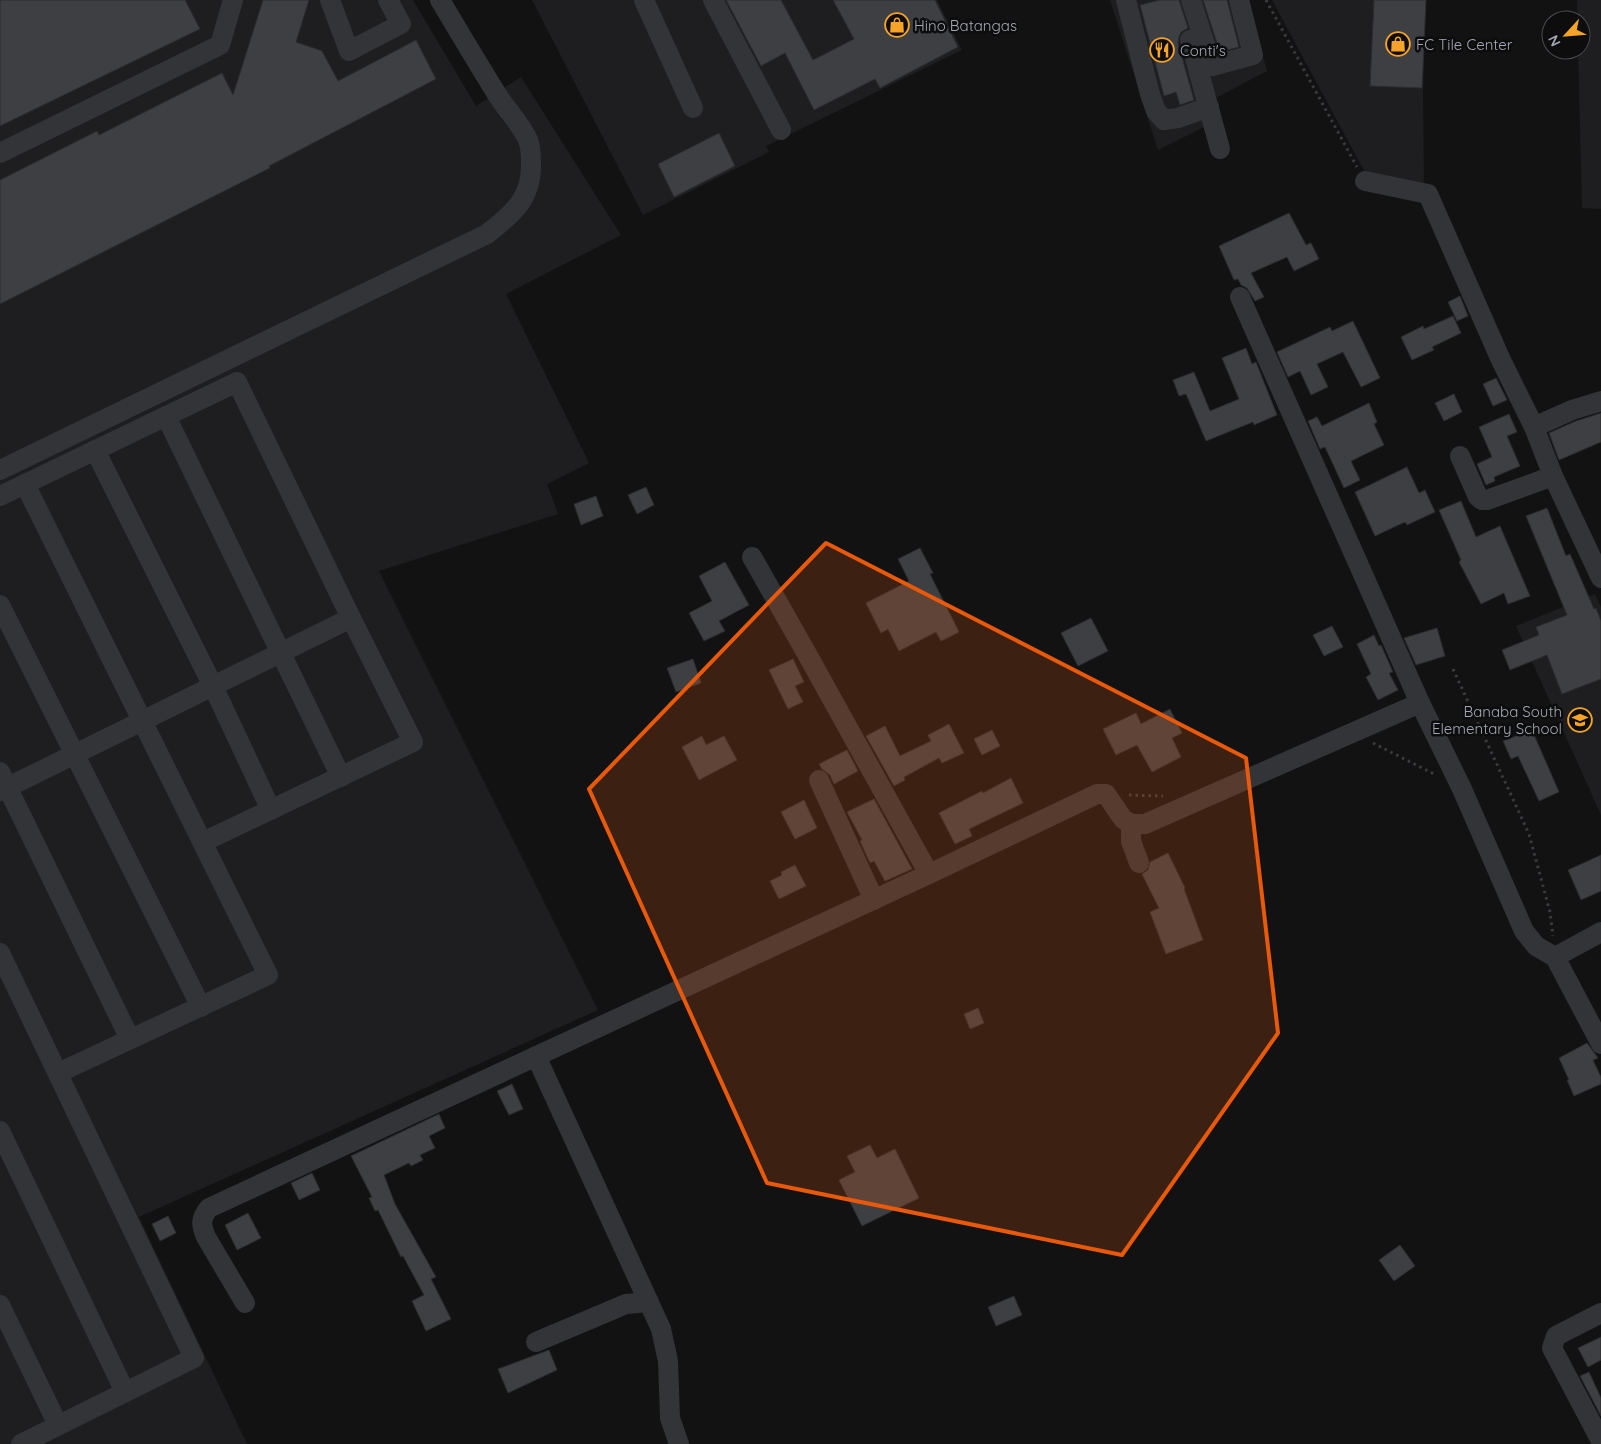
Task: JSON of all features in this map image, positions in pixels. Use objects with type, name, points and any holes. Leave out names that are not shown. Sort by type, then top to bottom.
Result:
[{"type":"street","points":[[0,153],[220,45],[233,0]]},
{"type":"street","points":[[330,0],[349,51],[401,24],[388,0]]},
{"type":"street","points":[[0,470],[487,234],[502,223],[524,199],[531,166],[529,143],[440,0]]},
{"type":"street","points":[[644,0],[693,108]]},
{"type":"street","points":[[713,0],[781,130]]},
{"type":"street","points":[[1126,0],[1156,111],[1164,120],[1178,118],[1209,107]]},
{"type":"street","points":[[1179,0],[1220,149]]},
{"type":"street","points":[[1190,0],[1212,66],[1253,56],[1239,0]]},
{"type":"street","points":[[1364,181],[1428,194],[1500,358],[1534,427],[1553,476],[1601,578]]},
{"type":"street","points":[[1240,297],[1420,703],[1462,788],[1524,931],[1536,946],[1555,957],[1601,1044]]},
{"type":"street","points":[[0,496],[237,382],[351,618],[414,742],[204,842]]},
{"type":"street","points":[[1534,427],[1572,410],[1601,401]]},
{"type":"street","points":[[166,416],[341,777]]},
{"type":"street","points":[[95,450],[213,686],[271,810]]},
{"type":"street","points":[[1460,456],[1478,497],[1482,500],[1487,500],[1553,476]]},
{"type":"street","points":[[25,484],[204,842],[268,975],[58,1073]]},
{"type":"street","points":[[752,557],[929,874]]},
{"type":"street","points":[[0,605],[200,1007]]},
{"type":"street","points":[[130,1039],[3,783],[75,754],[351,618]]},
{"type":"street","points":[[245,1303],[206,1237],[201,1225],[203,1215],[208,1208],[874,900],[1097,794],[1106,794],[1123,819],[1131,824],[1144,824],[1420,703]]},
{"type":"street","points":[[819,780],[874,900]]},
{"type":"street","points":[[1131,824],[1131,841],[1139,863]]},
{"type":"street","points":[[1555,957],[1601,932]]},
{"type":"street","points":[[0,952],[194,1358],[21,1444]]},
{"type":"street","points":[[536,1056],[661,1329],[668,1361],[670,1418],[679,1444]]},
{"type":"street","points":[[0,1131],[125,1392]]},
{"type":"street","points":[[536,1342],[626,1304],[649,1302]]},
{"type":"street","points":[[0,1305],[58,1425]]},
{"type":"street","points":[[1601,1313],[1556,1336],[1552,1348],[1601,1441]]},
{"type":"path","points":[[1266,0],[1364,181]]},
{"type":"path","points":[[1453,669],[1529,834],[1550,912],[1555,957]]},
{"type":"path","points":[[1353,733],[1462,788]]},
{"type":"path","points":[[1106,794],[1165,796]]},
{"type":"highlighted area","points":[[826,543],[1246,758],[1278,1033],[1122,1255],[767,1183],[589,789]]},
{"type":"shaded area","points":[[0,0],[413,0],[476,106],[521,77],[621,235],[506,294],[589,463],[547,484],[558,514],[379,571],[598,1010],[139,1217],[247,1444],[0,1444]]},
{"type":"shaded area","points":[[532,0],[937,0],[962,50],[766,146],[769,152],[643,215]]},
{"type":"shaded area","name":"Conti's","points":[[1110,0],[1247,0],[1267,71],[1212,100],[1218,120],[1158,150]]},
{"type":"shaded area","points":[[1272,0],[1426,0],[1423,90],[1424,188],[1368,178]]},
{"type":"shaded area","points":[[1577,0],[1601,0],[1601,209],[1582,208],[1578,60],[1591,60],[1591,10],[1578,10]]},
{"type":"shaded area","name":"Banaba South Elementary School","points":[[1595,594],[1601,607],[1601,815],[1516,626]]},
{"type":"building","points":[[0,0],[185,0],[200,29],[0,126]]},
{"type":"building","points":[[263,0],[309,0],[296,42],[322,51],[338,81],[416,40],[436,79],[269,166],[270,168],[0,304],[0,180],[97,131],[99,135],[222,73],[233,95]]},
{"type":"building","points":[[726,0],[781,0],[813,60],[854,39],[833,0],[935,0],[958,47],[880,88],[875,79],[814,110],[785,53],[761,66]]},
{"type":"building","points":[[1160,0],[1179,0],[1188,28],[1181,32],[1178,43],[1194,100],[1180,105],[1176,92],[1164,96],[1140,5]]},
{"type":"building","points":[[1203,0],[1227,0],[1239,47],[1220,52]]},
{"type":"building","name":"FC Tile Center","points":[[1374,0],[1426,0],[1422,88],[1370,86]]},
{"type":"building","points":[[719,133],[735,166],[674,197],[658,164]]},
{"type":"building","points":[[1289,213],[1306,245],[1311,243],[1319,259],[1294,271],[1287,257],[1251,273],[1264,297],[1255,301],[1247,288],[1241,285],[1238,279],[1234,280],[1219,246]]},
{"type":"building","points":[[1460,296],[1468,316],[1457,321],[1448,302]]},
{"type":"building","points":[[1453,316],[1461,333],[1432,347],[1434,350],[1412,360],[1401,337],[1423,326],[1424,329]]},
{"type":"building","points":[[1353,321],[1380,378],[1361,387],[1343,352],[1317,364],[1328,387],[1311,395],[1300,371],[1288,377],[1277,352],[1330,327],[1332,331]]},
{"type":"building","points":[[1246,348],[1252,364],[1256,362],[1277,415],[1254,425],[1253,422],[1206,441],[1186,394],[1179,396],[1173,380],[1194,372],[1210,411],[1239,399],[1222,358]]},
{"type":"building","points":[[1496,378],[1507,400],[1493,406],[1483,384]]},
{"type":"building","points":[[1454,394],[1462,412],[1444,421],[1435,403]]},
{"type":"building","points":[[1369,403],[1377,422],[1374,424],[1384,445],[1351,461],[1360,480],[1344,488],[1325,447],[1320,449],[1308,421],[1317,417],[1322,426]]},
{"type":"building","points":[[1601,413],[1601,442],[1559,460],[1549,433],[1576,421]]},
{"type":"building","points":[[1509,414],[1517,432],[1507,436],[1520,466],[1494,477],[1495,481],[1486,485],[1477,464],[1492,457],[1479,427]]},
{"type":"building","points":[[1407,467],[1419,493],[1425,490],[1435,512],[1407,525],[1405,522],[1375,536],[1355,492]]},
{"type":"building","points":[[646,487],[654,505],[637,514],[628,495]]},
{"type":"building","points":[[596,496],[603,516],[581,525],[574,504]]},
{"type":"building","points":[[1461,501],[1476,537],[1500,526],[1530,596],[1508,604],[1504,593],[1481,604],[1459,562],[1461,560],[1439,510]]},
{"type":"building","points":[[1547,508],[1566,556],[1570,554],[1601,621],[1601,679],[1562,694],[1547,655],[1510,670],[1502,650],[1539,635],[1536,627],[1567,615],[1526,516]]},
{"type":"building","points":[[920,548],[933,573],[930,574],[959,632],[941,641],[936,632],[899,651],[888,629],[881,633],[866,603],[909,581],[898,559]]},
{"type":"building","points":[[725,562],[749,605],[719,621],[725,631],[704,641],[689,613],[712,601],[699,576]]},
{"type":"building","points":[[1091,618],[1108,651],[1078,666],[1061,633]]},
{"type":"building","points":[[1332,626],[1343,647],[1324,656],[1313,635]]},
{"type":"building","points":[[1437,628],[1445,656],[1416,665],[1404,638]]},
{"type":"building","points":[[1374,635],[1379,646],[1381,645],[1393,672],[1389,673],[1398,690],[1378,700],[1366,677],[1371,674],[1357,644]]},
{"type":"building","points":[[693,659],[701,683],[676,692],[667,668]]},
{"type":"building","points":[[793,659],[804,682],[795,686],[803,702],[788,709],[769,670]]},
{"type":"building","points":[[1170,709],[1182,733],[1172,738],[1181,757],[1152,772],[1137,745],[1116,755],[1103,729],[1136,713],[1141,724]]},
{"type":"building","points":[[949,724],[964,753],[942,763],[939,758],[904,777],[905,780],[894,786],[866,736],[885,726],[900,756],[931,741],[928,735]]},
{"type":"building","points":[[992,730],[1000,746],[982,755],[974,739]]},
{"type":"building","points":[[1532,730],[1559,792],[1539,801],[1518,756],[1511,759],[1503,741]]},
{"type":"building","points":[[702,736],[706,745],[724,736],[737,760],[699,780],[682,747]]},
{"type":"building","points":[[847,750],[858,771],[834,784],[830,775],[819,764]]},
{"type":"building","points":[[1011,778],[1023,803],[969,829],[972,836],[955,844],[939,813]]},
{"type":"building","points":[[874,799],[912,869],[885,881],[874,861],[870,863],[860,841],[862,840],[847,812]]},
{"type":"building","points":[[804,800],[817,828],[795,839],[781,812]]},
{"type":"building","points":[[1168,853],[1185,888],[1203,940],[1166,954],[1150,912],[1159,908],[1142,874],[1148,870],[1150,862]]},
{"type":"building","points":[[1601,855],[1601,891],[1581,900],[1568,870]]},
{"type":"building","points":[[795,865],[806,886],[779,899],[770,881],[782,875],[781,872]]},
{"type":"building","points":[[978,1008],[984,1023],[970,1029],[964,1014]]},
{"type":"building","points":[[1587,1043],[1598,1058],[1593,1060],[1601,1077],[1601,1084],[1574,1096],[1559,1058]]},
{"type":"building","points":[[512,1084],[523,1109],[509,1115],[497,1091]]},
{"type":"building","points":[[439,1114],[445,1128],[429,1136],[435,1148],[420,1155],[423,1160],[411,1166],[409,1163],[384,1175],[395,1204],[436,1277],[431,1279],[451,1319],[426,1331],[412,1301],[424,1295],[403,1256],[401,1257],[378,1210],[375,1211],[369,1198],[372,1197],[351,1156]]},
{"type":"building","points":[[870,1145],[877,1158],[895,1149],[919,1198],[862,1226],[839,1180],[855,1172],[847,1156]]},
{"type":"building","points":[[312,1173],[320,1190],[299,1200],[291,1183]]},
{"type":"building","points":[[248,1213],[261,1238],[237,1250],[225,1225]]},
{"type":"building","points":[[168,1216],[176,1233],[160,1241],[152,1224]]},
{"type":"building","points":[[1400,1245],[1415,1266],[1394,1281],[1379,1260]]},
{"type":"building","points":[[1014,1296],[1022,1315],[996,1326],[988,1307]]},
{"type":"building","points":[[1601,1337],[1601,1360],[1588,1367],[1578,1348]]},
{"type":"building","points":[[549,1350],[557,1370],[508,1393],[498,1369]]},
{"type":"building","points":[[1589,1372],[1601,1398],[1601,1416],[1580,1376]]},
{"type":"place","name":"Hino Batangas","points":[[897,25]]},
{"type":"place","name":"FC Tile Center","points":[[1398,44]]},
{"type":"place","name":"Conti's","points":[[1162,50]]},
{"type":"place","name":"Banaba South Elementary School","points":[[1580,720]]}]
